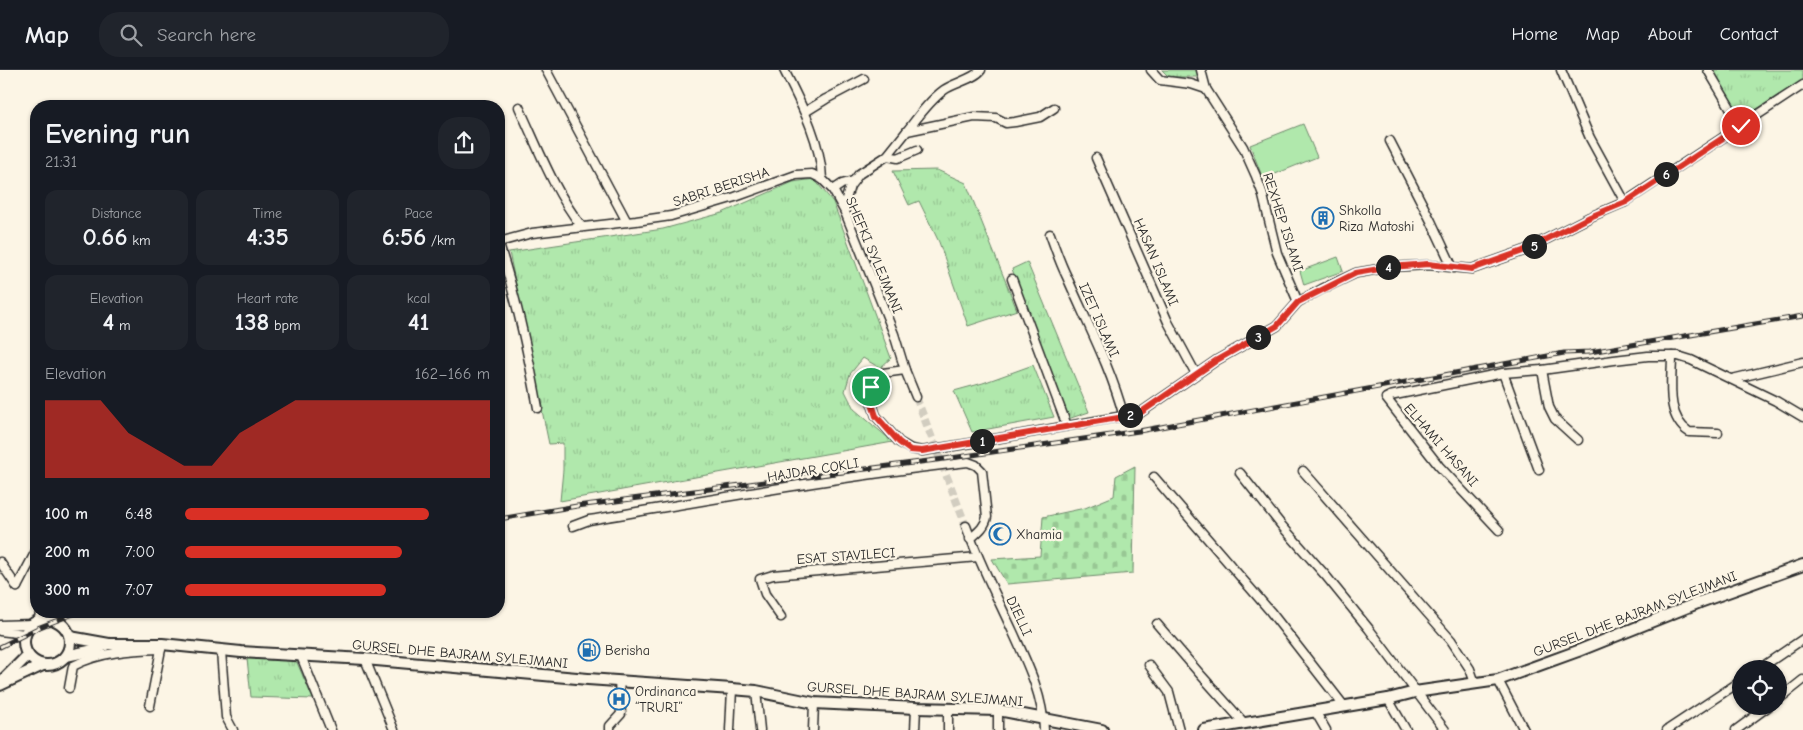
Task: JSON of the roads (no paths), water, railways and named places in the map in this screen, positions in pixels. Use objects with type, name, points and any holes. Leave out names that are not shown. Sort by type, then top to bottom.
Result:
[{"type":"street","points":[[546,70],[627,222]]},
{"type":"street","points":[[784,70],[805,112],[820,156],[822,179]]},
{"type":"street","points":[[845,212],[850,186],[859,174],[887,156],[930,102],[943,91],[959,81],[976,75],[980,70]]},
{"type":"street","points":[[1151,70],[1160,80],[1191,84],[1206,89]]},
{"type":"street","name":"REXHEP ISLAMI","points":[[1201,70],[1206,89],[1243,148],[1256,176],[1262,192],[1277,253],[1298,302]]},
{"type":"street","points":[[1561,70],[1590,138],[1626,202]]},
{"type":"street","points":[[1708,70],[1741,126]]},
{"type":"street","points":[[805,112],[864,79]]},
{"type":"street","points":[[905,370],[883,373],[874,379],[870,398],[876,416],[899,442],[910,450],[922,451],[1140,413],[1217,360],[1277,326],[1298,302],[1356,273],[1391,267],[1428,264],[1472,269],[1523,251],[1590,217],[1626,202],[1803,85]]},
{"type":"street","points":[[519,107],[552,178],[568,208],[582,226]]},
{"type":"street","points":[[907,131],[974,117],[996,118],[1006,123],[1015,122],[1040,117],[1054,108]]},
{"type":"street","points":[[1390,141],[1432,221],[1453,268]]},
{"type":"street","points":[[887,156],[898,158],[917,150]]},
{"type":"street","name":"HASAN ISLAMI","points":[[1096,158],[1168,322],[1196,374]]},
{"type":"street","name":"SABRI BERISHA","points":[[505,241],[532,233],[671,216],[735,197],[796,175],[812,174],[822,179]]},
{"type":"street","name":"SHEFKI SYLEJMANI","points":[[822,179],[833,190],[845,212],[894,334],[916,397]]},
{"type":"street","points":[[833,190],[842,184],[853,181]]},
{"type":"street","name":"IZET ISLAMI","points":[[1050,234],[1118,396],[1124,417]]},
{"type":"street","name":"SABRI BERISHA","points":[[505,262],[526,342],[538,408]]},
{"type":"street","points":[[1012,279],[1067,426]]},
{"type":"street","points":[[1672,356],[1673,410],[1678,423],[1688,432],[1718,433]]},
{"type":"street","name":"ELHAMI HASANI","points":[[1499,530],[1439,466],[1386,398],[1503,373],[1542,370],[1614,360],[1672,356],[1691,360],[1732,379],[1803,417]]},
{"type":"street","points":[[1732,379],[1803,362]]},
{"type":"street","points":[[1542,370],[1549,407],[1554,420],[1578,440]]},
{"type":"street","points":[[1503,373],[1539,470]]},
{"type":"street","name":"HAJDAR COKLI","points":[[573,526],[589,520],[782,488],[892,471],[968,462],[976,465],[982,471],[986,509],[986,523],[970,539]]},
{"type":"street","points":[[1303,471],[1450,640],[1470,669],[1475,683]]},
{"type":"street","points":[[1240,473],[1395,662],[1415,692],[1445,730]]},
{"type":"street","points":[[1154,477],[1270,611],[1344,706]]},
{"type":"street","name":"DIELLI","points":[[966,526],[978,557],[1025,658],[1038,692],[1044,719],[1044,730]]},
{"type":"street","name":"ESAT STAVILECI","points":[[781,617],[765,594],[760,579],[773,575],[978,557]]},
{"type":"street","points":[[0,562],[17,587],[30,562]]},
{"type":"street","name":"GURSEL DHE BAJRAM SYLEJMANI","points":[[1204,730],[1388,699],[1415,692],[1498,680],[1578,652],[1700,602],[1803,565]]},
{"type":"street","points":[[0,625],[37,618]]},
{"type":"street","points":[[37,618],[25,634],[24,648],[32,660],[43,665]]},
{"type":"street","points":[[0,684],[43,665],[56,664],[66,656],[69,650],[70,638],[63,625],[55,618]]},
{"type":"street","points":[[1157,624],[1244,723]]},
{"type":"street","points":[[0,630],[25,634]]},
{"type":"street","name":"GURSEL DHE BAJRAM SYLEJMANI","points":[[70,638],[110,644],[365,659],[756,691],[814,703],[998,710],[1102,730]]},
{"type":"street","points":[[1772,660],[1803,639]]},
{"type":"street","name":"GURSEL DHE BAJRAM SYLEJMANI","points":[[66,656],[94,650],[110,644]]},
{"type":"street","points":[[69,688],[72,666],[82,661],[113,652],[162,646],[150,706]]},
{"type":"street","points":[[220,650],[226,717],[233,730]]},
{"type":"street","points":[[0,684],[28,655]]},
{"type":"street","points":[[301,656],[331,730]]},
{"type":"street","points":[[365,659],[394,730]]},
{"type":"street","points":[[1149,665],[1169,692],[1179,730]]},
{"type":"street","points":[[1498,680],[1524,730]]},
{"type":"street","points":[[1787,693],[1803,680]]},
{"type":"street","points":[[610,730],[610,726],[621,714],[619,681]]},
{"type":"street","points":[[1667,730],[1732,687]]},
{"type":"street","points":[[730,730],[732,689]]},
{"type":"street","points":[[756,691],[760,730]]},
{"type":"street","points":[[1388,699],[1406,730]]},
{"type":"street","points":[[813,730],[814,703]]},
{"type":"street","points":[[915,730],[916,708]]},
{"type":"street","points":[[948,708],[948,730]]},
{"type":"street","points":[[998,710],[998,730]]},
{"type":"street","points":[[1315,711],[1326,730]]},
{"type":"street","points":[[1736,730],[1757,715]]},
{"type":"tunnel","points":[[916,397],[966,526]]},
{"type":"railway","points":[[505,518],[577,506],[944,459],[1139,431],[1564,353],[1590,352],[1803,316]]},
{"type":"railway","points":[[0,647],[63,618]]},
{"type":"place","name":"Shkolla Riza Matoshi","points":[[1323,218]]},
{"type":"place","name":"Xhamia","points":[[1000,534]]},
{"type":"place","name":"Berisha","points":[[589,650]]},
{"type":"place","name":"Ordinanca “TRURI”","points":[[619,699]]}]
